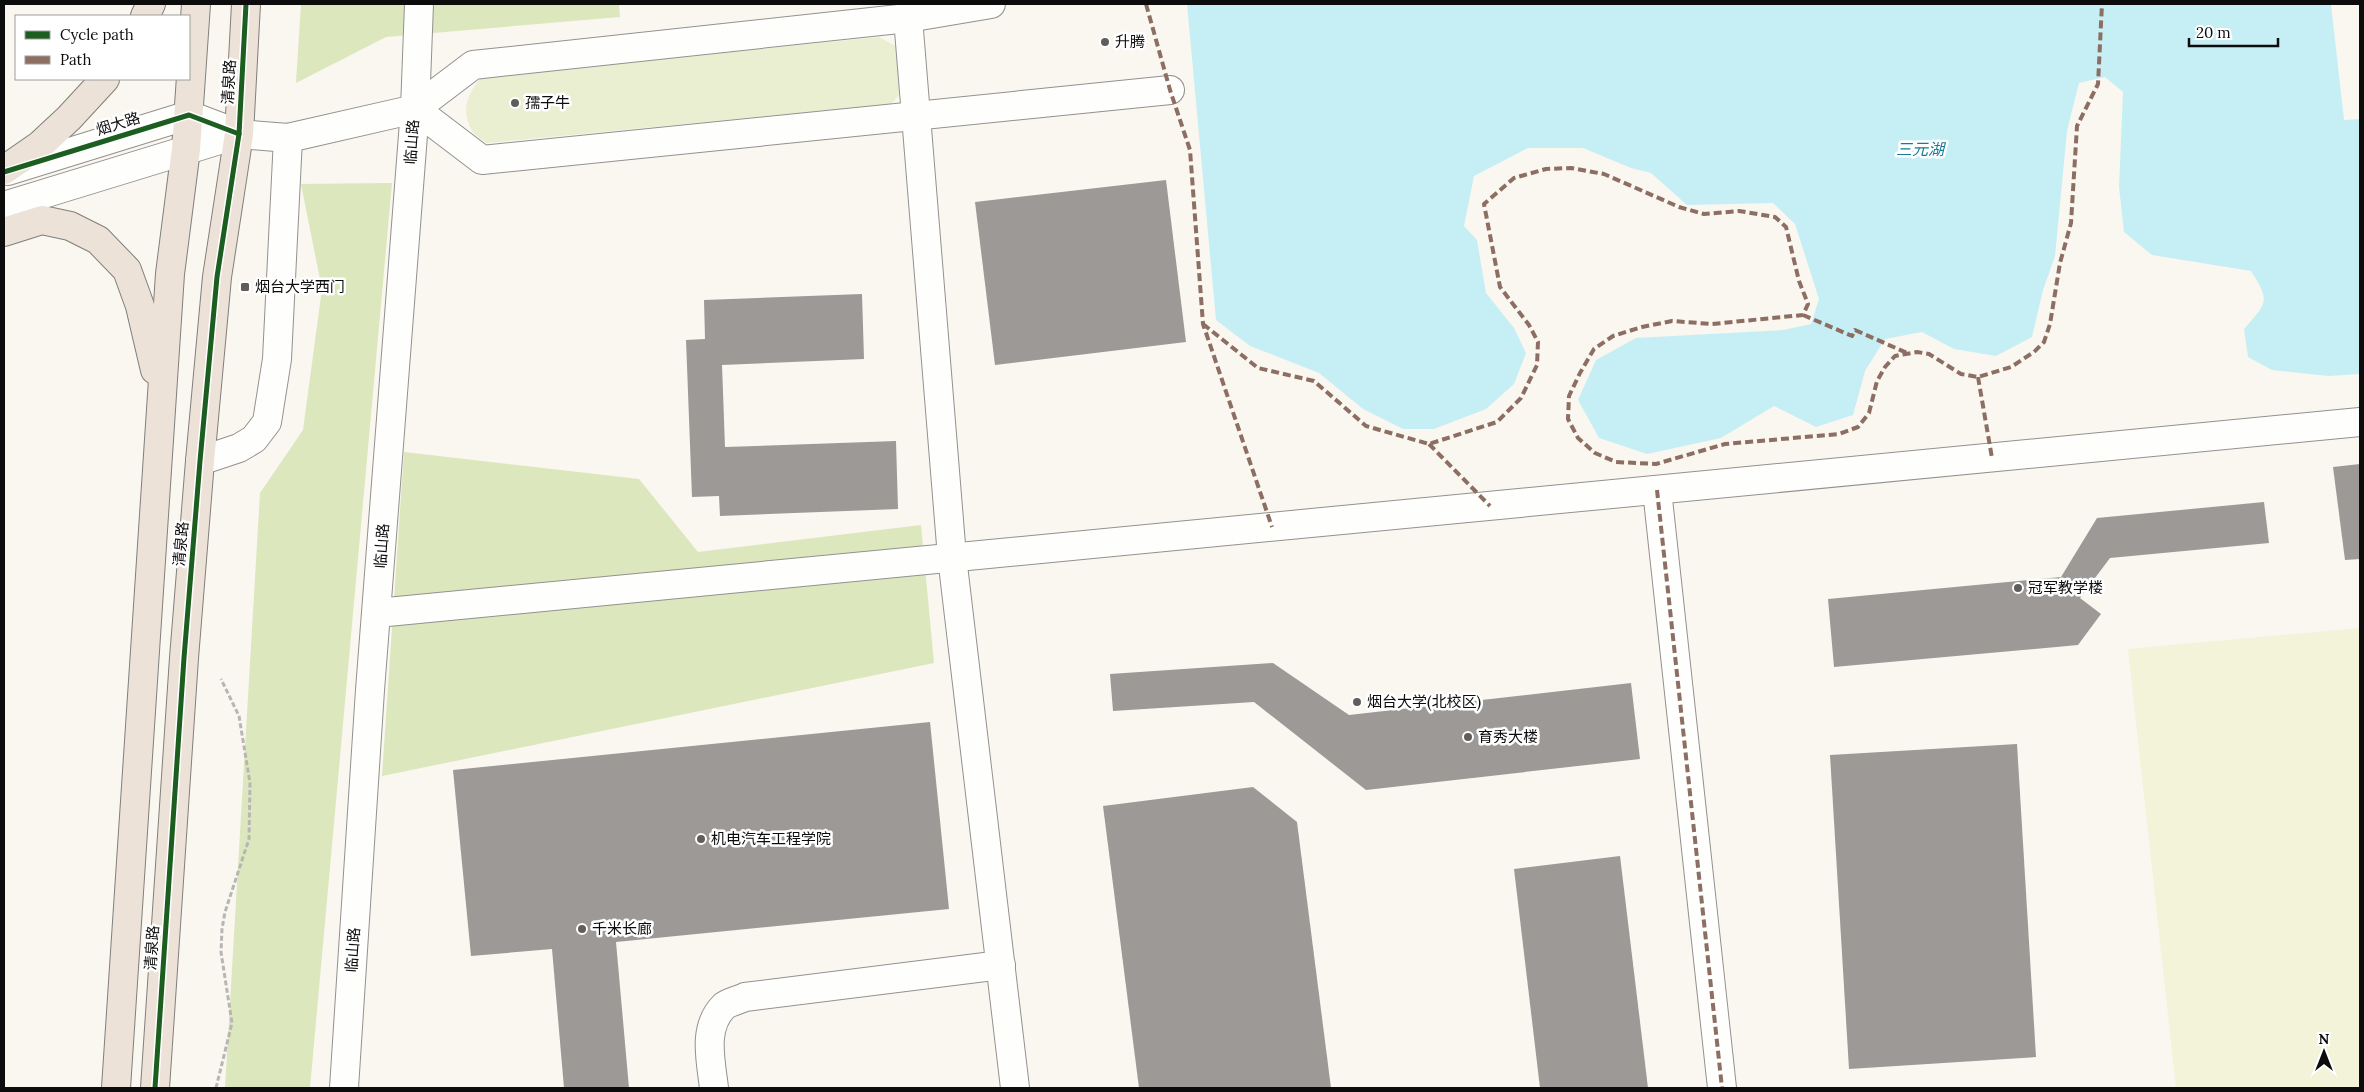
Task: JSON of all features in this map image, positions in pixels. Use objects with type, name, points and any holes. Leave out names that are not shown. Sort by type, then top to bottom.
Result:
[{"type":"main road","name":"清泉路","points":[[116,1088],[170,274],[186,149],[196,4]]},
{"type":"main road","name":"清泉路","points":[[155,1088],[184,658],[200,461],[217,277],[239,134],[246,4]]},
{"type":"main road","points":[[4,171],[40,146],[70,118],[104,80]]},
{"type":"main road","points":[[4,232],[42,220],[70,226],[98,240],[127,270],[140,306],[162,398]]},
{"type":"street","name":"临山路","points":[[344,1088],[369,700],[415,109],[419,4]]},
{"type":"street","points":[[189,116],[239,134],[288,138],[415,109],[473,65],[908,18],[991,4]]},
{"type":"street","points":[[908,18],[952,557],[1015,1088]]},
{"type":"street","points":[[415,109],[482,160],[1170,90]]},
{"type":"street","name":"烟大路","points":[[4,171],[189,116]]},
{"type":"street","points":[[4,206],[239,134]]},
{"type":"street","points":[[200,461],[240,448],[254,439],[267,422],[277,359],[288,138]]},
{"type":"street","points":[[377,613],[2360,422]]},
{"type":"street","points":[[1657,490],[1722,1088]]},
{"type":"street","points":[[714,1088],[709,1042],[712,1022],[725,1005],[745,997],[1001,965]]},
{"type":"path","points":[[216,1088],[232,1023],[221,952],[222,929],[225,912],[248,839],[250,783],[239,716],[221,679]]},
{"type":"green space","points":[[301,4],[619,4],[620,17],[386,37],[296,83]]},
{"type":"green space","points":[[879,37],[897,47],[903,91],[891,104],[487,143],[473,133],[468,123],[467,102],[473,89],[482,77]]},
{"type":"green space","points":[[392,183],[310,1088],[225,1088],[260,493],[303,430],[322,289],[301,184]]},
{"type":"green space","points":[[404,452],[639,479],[698,552],[921,525],[934,663],[382,776]]},
{"type":"green space","points":[[2360,628],[2360,1088],[2176,1088],[2128,649]]},
{"type":"water","name":"三元湖","points":[[1187,4],[2331,4],[2344,120],[2360,119],[2360,374],[2329,376],[2272,370],[2248,357],[2244,329],[2258,313],[2264,301],[2261,289],[2251,271],[2152,255],[2124,232],[2119,187],[2123,92],[2105,77],[2079,83],[2067,131],[2055,256],[2043,290],[2032,337],[1996,356],[1954,349],[1922,332],[1885,339],[1865,371],[1853,415],[1816,427],[1774,406],[1721,438],[1647,454],[1599,438],[1578,400],[1596,360],[1636,338],[1783,330],[1811,324],[1819,299],[1795,224],[1773,203],[1687,205],[1651,173],[1631,168],[1583,148],[1528,148],[1474,176],[1464,226],[1477,240],[1486,293],[1514,328],[1526,353],[1514,384],[1486,409],[1434,429],[1403,429],[1363,409],[1319,373],[1250,346],[1216,320]]},
{"type":"building","points":[[1166,180],[1186,342],[995,365],[975,202]]},
{"type":"building","points":[[862,294],[864,359],[722,365],[725,447],[896,441],[898,509],[720,516],[719,496],[692,497],[686,340],[705,339],[704,300]]},
{"type":"building","points":[[2360,464],[2360,559],[2345,560],[2333,467]]},
{"type":"building","name":"冠军教学楼","points":[[2264,502],[2269,543],[2110,558],[2080,598],[2101,614],[2078,645],[1834,667],[1828,599],[2061,577],[2097,518]]},
{"type":"building","name":"育秀大楼","points":[[1273,663],[1349,715],[1631,683],[1640,759],[1366,790],[1254,702],[1113,711],[1110,674]]},
{"type":"building","name":"机电汽车工程学院","points":[[930,722],[949,909],[616,942],[629,1088],[564,1088],[552,949],[471,956],[453,770]]},
{"type":"building","points":[[2017,744],[2036,1057],[1849,1069],[1830,755]]},
{"type":"building","points":[[1253,787],[1297,822],[1331,1088],[1139,1088],[1103,806]]},
{"type":"building","points":[[1620,856],[1648,1088],[1540,1088],[1514,869]]},
{"type":"marked path","points":[[1146,4],[1170,90],[1190,150],[1203,324],[1272,527]]},
{"type":"marked path","points":[[1203,324],[1258,368],[1314,381],[1366,426],[1429,444],[1497,422],[1521,398],[1537,365],[1538,342],[1529,325],[1500,287],[1484,204],[1514,178],[1546,169],[1571,168],[1604,174],[1679,207],[1704,214],[1739,211],[1775,217],[1786,227],[1799,281],[1808,304],[1803,315],[1712,324],[1672,321],[1642,327],[1613,336],[1594,349],[1569,396],[1568,419],[1578,438],[1595,453],[1616,462],[1656,464],[1725,444],[1839,434],[1858,427],[1869,413],[1877,381],[1885,367],[1895,356],[1917,352],[1929,354],[1961,374],[1978,377],[2011,367],[2034,352],[2044,342],[2050,324],[2060,263],[2071,223],[2077,126],[2098,84],[2102,4]]},
{"type":"marked path","points":[[1803,315],[1852,336],[1855,330],[1907,353]]},
{"type":"marked path","points":[[1978,377],[1992,458]]},
{"type":"marked path","points":[[1429,444],[1490,506]]},
{"type":"marked path","points":[[1657,490],[1722,1088]]},
{"type":"cycle path","points":[[155,1088],[184,658],[200,461],[217,277],[239,134],[246,4]]},
{"type":"cycle path","points":[[4,172],[189,115],[239,134]]},
{"type":"place","name":"升腾","points":[[1105,42]]},
{"type":"place","name":"孺子牛","points":[[515,103]]},
{"type":"place","name":"烟台大学西门","points":[[245,287]]},
{"type":"place","name":"冠军教学楼","points":[[2018,588]]},
{"type":"place","name":"烟台大学(北校区)","points":[[1357,702]]},
{"type":"place","name":"育秀大楼","points":[[1468,737]]},
{"type":"place","name":"机电汽车工程学院","points":[[701,839]]},
{"type":"place","name":"千米长廊","points":[[582,929]]}]
